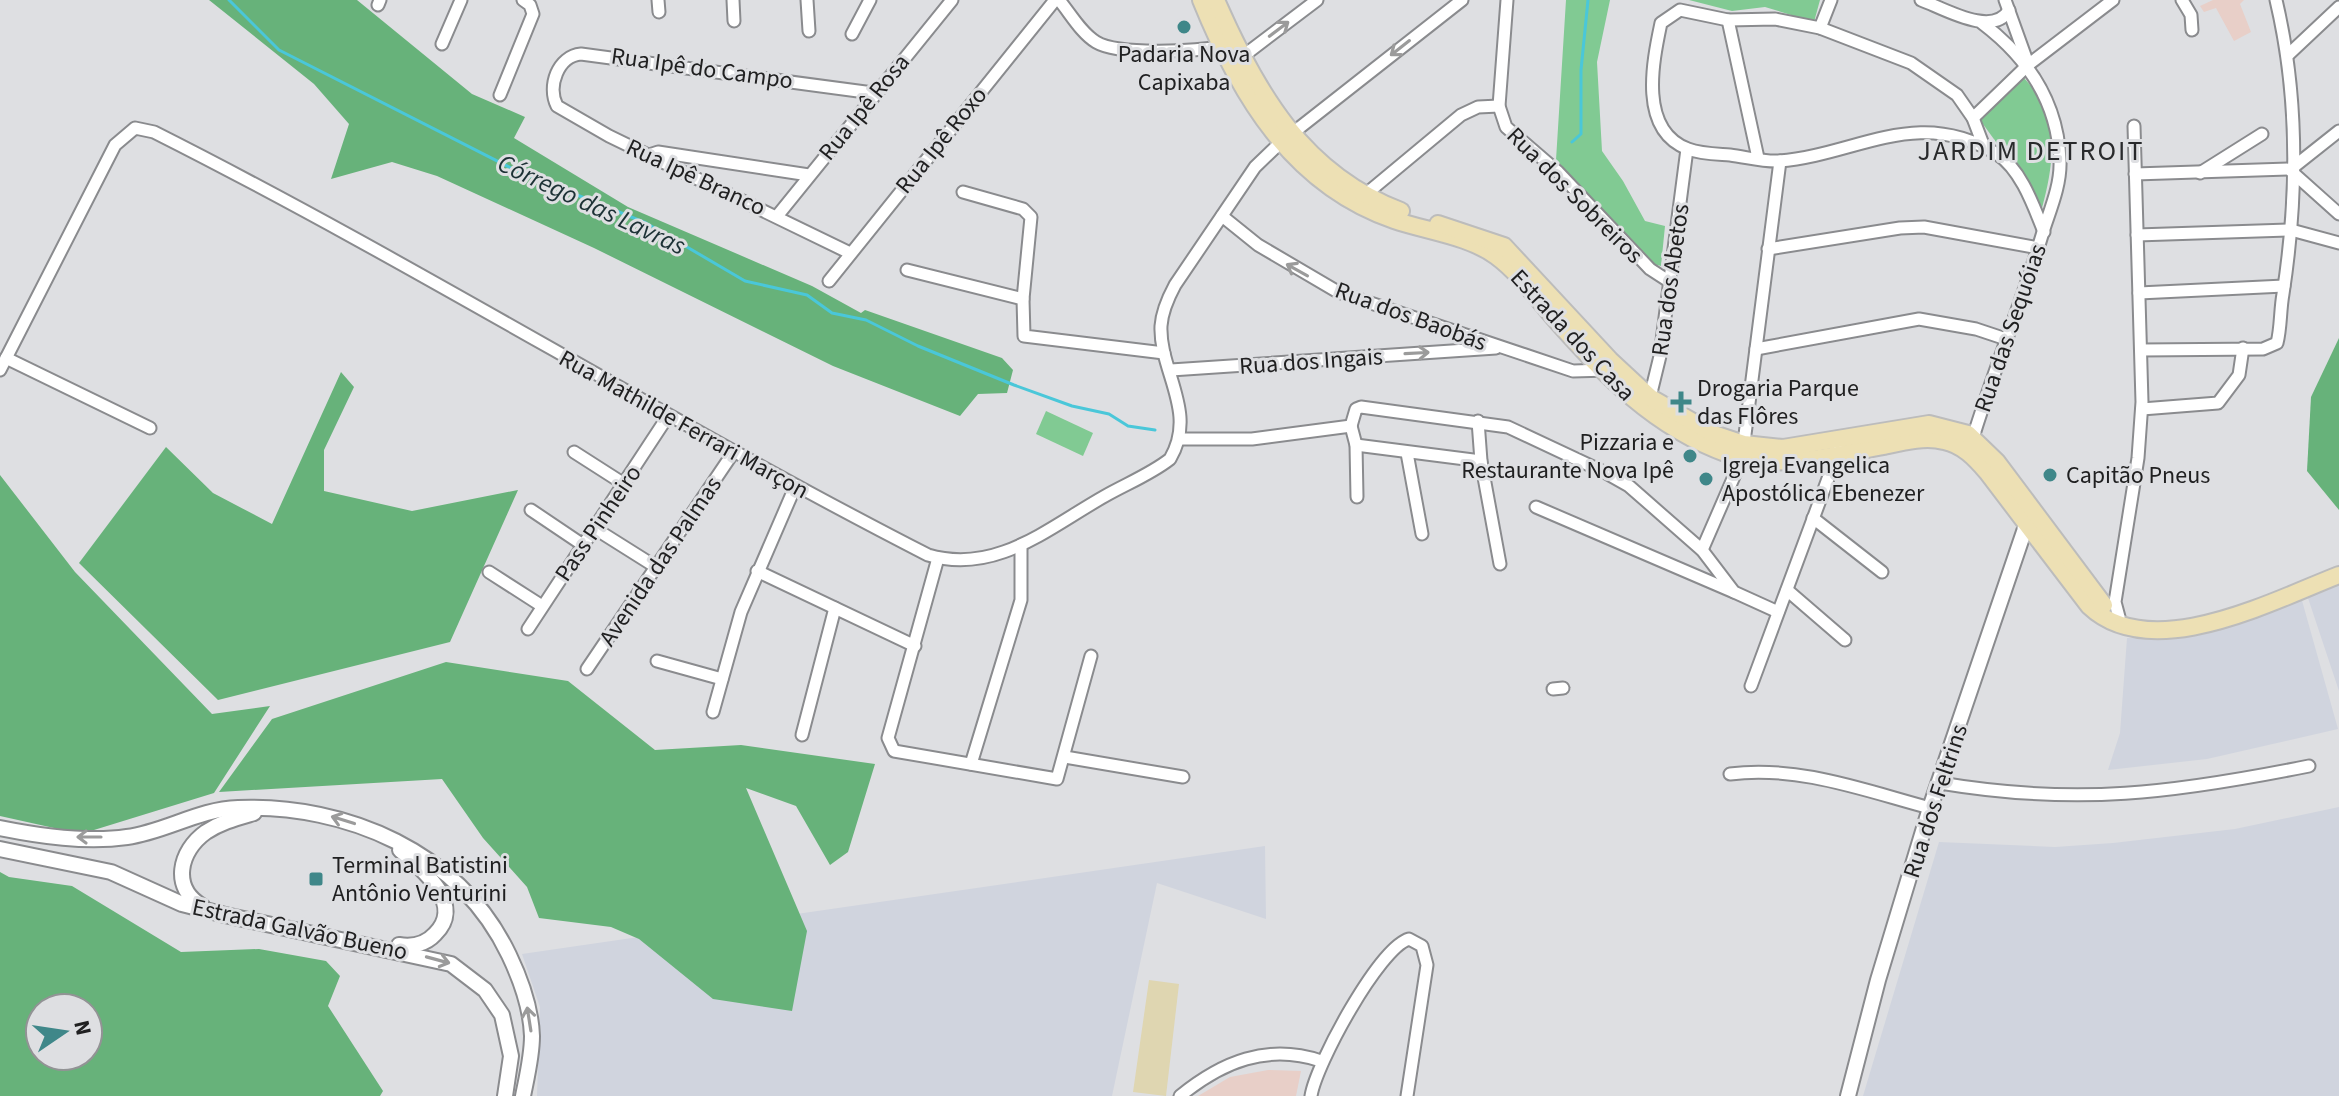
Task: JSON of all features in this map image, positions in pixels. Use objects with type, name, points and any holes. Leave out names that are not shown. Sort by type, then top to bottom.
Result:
[{"type":"main road","name":"Estrada dos Casa","points":[[1201,0],[1231,54],[1286,139],[1360,199],[1514,254],[1609,369],[1647,404],[1743,451],[1839,448],[1923,440],[1970,445]]},
{"type":"main road","name":"Estrada dos Casa","points":[[1216,0],[1231,54]]},
{"type":"main road","points":[[1970,445],[2113,609],[2163,624],[2209,615],[2339,567]]},
{"type":"main road","points":[[2029,516],[2101,617],[2121,627],[2140,630],[2198,625],[2339,575]]},
{"type":"main road","name":"Rua dos Feltrins","points":[[1848,1096],[1878,980],[1930,808],[2029,516]]},
{"type":"main road","points":[[225,915],[189,898],[182,881],[184,859],[193,844],[225,821],[270,809]]},
{"type":"main road","points":[[0,828],[79,838],[126,837],[211,811],[270,809],[331,816],[414,850],[450,877],[476,903],[505,948],[520,980],[530,1020],[531,1051],[523,1096]]},
{"type":"main road","points":[[318,933],[406,946],[423,942],[438,932],[444,918],[444,902],[431,878],[385,836]]},
{"type":"main road","name":"Estrada Galvão Bueno","points":[[0,849],[111,872],[182,904],[225,915],[435,959],[469,975],[491,998],[507,1028],[511,1056],[505,1096]]},
{"type":"street","points":[[442,44],[461,0]]},
{"type":"street","points":[[500,95],[533,14],[523,0]]},
{"type":"street","points":[[733,0],[734,21]]},
{"type":"street","points":[[807,0],[809,31]]},
{"type":"street","points":[[852,34],[870,0]]},
{"type":"street","name":"Rua Ipê Rosa","points":[[778,215],[873,93],[952,0]]},
{"type":"street","points":[[1057,0],[1093,40],[1116,48],[1231,54],[1317,0]]},
{"type":"street","name":"Rua Ipê Roxo","points":[[829,281],[1057,0]]},
{"type":"street","points":[[1351,426],[1252,439],[1179,439],[1178,400],[1164,353],[1161,324],[1165,305],[1255,167],[1462,0]]},
{"type":"street","name":"Rua dos Sobreiros","points":[[1507,0],[1499,106],[1506,127],[1558,172],[1650,269],[1670,282]]},
{"type":"street","points":[[1820,28],[1831,0]]},
{"type":"street","points":[[1921,0],[1982,23],[2028,65]]},
{"type":"street","points":[[1949,0],[1960,13]]},
{"type":"street","points":[[2182,0],[2191,15],[2192,30]]},
{"type":"street","points":[[2141,350],[2263,349],[2274,346],[2279,339],[2291,230],[2294,115],[2289,54],[2276,0]]},
{"type":"street","points":[[1973,118],[2028,65],[2109,1]]},
{"type":"street","points":[[2289,54],[2339,7]]},
{"type":"street","points":[[1982,23],[2006,9],[2045,98],[2061,163],[2044,232]]},
{"type":"street","name":"Rua das Sequóias","points":[[1687,149],[1666,129],[1654,105],[1650,82],[1661,23],[1680,10],[1728,20],[1775,19],[1820,28],[1927,72],[1957,95],[1973,118],[1984,147],[2000,156],[2013,170],[2044,232],[1970,445]]},
{"type":"street","points":[[1728,20],[1758,158]]},
{"type":"street","name":"Rua Ipê do Campo","points":[[552,92],[561,65],[574,55],[581,54],[873,93]]},
{"type":"street","name":"Rua Ipê Branco","points":[[552,92],[557,106],[564,111],[850,253]]},
{"type":"street","points":[[1360,199],[1461,115],[1478,107],[1499,106]]},
{"type":"street","points":[[2113,609],[2142,409],[2134,126]]},
{"type":"street","name":"Rua Mathilde Ferrari Marçon","points":[[0,370],[115,145],[135,128],[154,132],[363,242],[733,453],[938,558],[982,560],[1021,545],[1162,465],[1170,459],[1179,439]]},
{"type":"street","points":[[2135,174],[2291,170],[2339,131]]},
{"type":"street","points":[[1687,149],[1780,161],[1899,133],[1936,134],[1984,147]]},
{"type":"street","points":[[2199,173],[2262,134]]},
{"type":"street","name":"Rua dos Abetos","points":[[1647,404],[1670,282],[1687,149]]},
{"type":"street","points":[[649,155],[658,152],[809,175]]},
{"type":"street","points":[[1702,550],[1743,451],[1780,161]]},
{"type":"street","points":[[2291,170],[2339,214]]},
{"type":"street","points":[[963,192],[1029,214],[1032,226],[1022,331],[1027,338],[1164,353]]},
{"type":"street","name":"Rua dos Baobás","points":[[1222,216],[1279,259],[1338,292],[1573,371],[1609,369]]},
{"type":"street","points":[[1768,249],[1924,227],[2039,248]]},
{"type":"street","points":[[2137,235],[2291,230],[2339,243]]},
{"type":"street","points":[[907,270],[1023,299]]},
{"type":"street","points":[[2139,293],[2284,286]]},
{"type":"street","points":[[1756,349],[1919,319],[1976,329],[2006,339]]},
{"type":"street","points":[[1450,351],[1453,331]]},
{"type":"street","name":"Rua dos Ingais","points":[[1171,370],[1500,348]]},
{"type":"street","points":[[2142,409],[2218,403],[2239,375],[2243,348]]},
{"type":"street","points":[[6,358],[150,428]]},
{"type":"street","points":[[1357,497],[1356,445],[1351,426],[1356,409],[1361,407],[1478,421],[1520,432],[1622,481],[1702,550],[1734,592]]},
{"type":"street","name":"Pass Pinheiro","points":[[528,629],[668,416]]},
{"type":"street","points":[[1478,421],[1481,461],[1500,564]]},
{"type":"street","points":[[1356,445],[1481,461]]},
{"type":"street","points":[[1751,686],[1839,448]]},
{"type":"street","points":[[574,452],[624,484]]},
{"type":"street","name":"Avenida das Palmas","points":[[587,669],[733,453]]},
{"type":"street","points":[[1407,453],[1422,534]]},
{"type":"street","points":[[713,712],[757,571],[795,487]]},
{"type":"street","points":[[1536,507],[1778,612]]},
{"type":"street","points":[[531,510],[583,545]]},
{"type":"street","points":[[1813,518],[1882,572]]},
{"type":"street","points":[[594,528],[656,567]]},
{"type":"street","points":[[971,764],[1021,600],[1021,545]]},
{"type":"street","points":[[938,558],[889,744],[894,751],[1053,780],[1060,774],[1091,656]]},
{"type":"street","points":[[757,571],[915,646]]},
{"type":"street","points":[[489,572],[542,606]]},
{"type":"street","points":[[1787,590],[1845,640]]},
{"type":"street","points":[[802,735],[835,608]]},
{"type":"street","points":[[657,661],[722,679]]},
{"type":"street","points":[[1065,757],[1183,777]]},
{"type":"street","points":[[1940,783],[2005,794],[2125,796],[2167,792],[2309,766]]},
{"type":"street","points":[[1730,774],[1757,771],[1804,776],[1930,808]]},
{"type":"street","points":[[1311,1096],[1321,1061],[1390,952],[1405,940],[1416,940],[1425,953],[1427,970],[1407,1096]]},
{"type":"street","points":[[1180,1096],[1217,1069],[1240,1059],[1277,1054],[1321,1061]]},
{"type":"shaded area","points":[[2213,0],[2244,0],[2240,4],[2251,32],[2234,41],[2216,8],[2204,12],[2200,6]]},
{"type":"shaded area","points":[[2339,581],[2339,691],[2306,592]]},
{"type":"shaded area","points":[[2301,597],[2338,729],[2207,759],[2108,770],[2120,733],[2127,638],[2176,638]]},
{"type":"shaded area","points":[[2339,807],[2339,1096],[1863,1096],[1939,842],[2055,847],[2113,843],[2235,829]]},
{"type":"shaded area","points":[[1265,846],[1266,919],[1157,883],[1112,1096],[537,1096],[540,1007],[522,954]]},
{"type":"shaded area","points":[[1268,1070],[1301,1071],[1296,1096],[1198,1096],[1230,1077]]},
{"type":"green space","points":[[209,0],[357,0],[472,94],[525,117],[514,138],[628,207],[812,286],[861,313],[865,310],[1002,358],[1013,370],[1007,393],[978,394],[960,416],[833,366],[594,248],[437,176],[392,162],[331,179],[349,124],[314,84]]},
{"type":"green space","points":[[1566,0],[1610,0],[1597,62],[1602,151],[1645,221],[1665,226],[1661,266],[1653,264],[1556,160]]},
{"type":"green space","points":[[1689,0],[1820,0],[1814,22],[1765,7],[1732,11]]},
{"type":"green space","points":[[2023,77],[2035,92],[2049,122],[2050,173],[2042,208],[2017,162],[2004,153],[1980,120]]},
{"type":"green space","points":[[2339,338],[2339,510],[2307,471],[2311,397]]},
{"type":"green space","points":[[341,372],[354,387],[324,450],[324,491],[412,511],[518,490],[450,642],[218,700],[79,563],[166,447],[213,493],[272,524]]},
{"type":"green space","points":[[1046,411],[1093,433],[1083,456],[1036,434]]},
{"type":"green space","points":[[0,475],[75,572],[212,714],[270,706],[214,793],[81,834],[0,816]]},
{"type":"green space","points":[[446,662],[568,681],[655,750],[741,745],[875,764],[848,852],[830,865],[796,806],[746,788],[807,931],[792,1011],[713,999],[639,939],[611,927],[539,918],[527,887],[483,838],[442,779],[219,792],[272,719]]},
{"type":"green space","points":[[0,872],[9,877],[72,886],[181,952],[259,949],[326,961],[340,976],[328,1006],[383,1091],[380,1096],[0,1096]]},
{"type":"sand","points":[[1149,980],[1179,984],[1166,1096],[1133,1092]]},
{"type":"waterway","name":"Córrego das Lavras","points":[[229,0],[279,50],[513,169],[646,223],[745,281],[807,295],[832,313],[866,320],[918,346],[1014,385],[1072,406],[1109,414],[1128,426],[1155,430]]},
{"type":"waterway","points":[[1572,142],[1581,134],[1581,70],[1588,0]]},
{"type":"place","name":"Padaria Nova Capixaba","points":[[1184,27]]},
{"type":"place","name":"Drogaria Parque das Flôres","points":[[1681,402]]},
{"type":"place","name":"Pizzaria e Restaurante Nova Ipê","points":[[1690,456]]},
{"type":"place","name":"Capitão Pneus","points":[[2050,475]]},
{"type":"place","name":"Igreja Evangelica Apostólica Ebenezer","points":[[1706,479]]},
{"type":"place","name":"Terminal Batistini Antônio Venturini","points":[[316,879]]},
{"type":"district","name":"JARDIM DETROIT","points":[[2031,150]]}]
